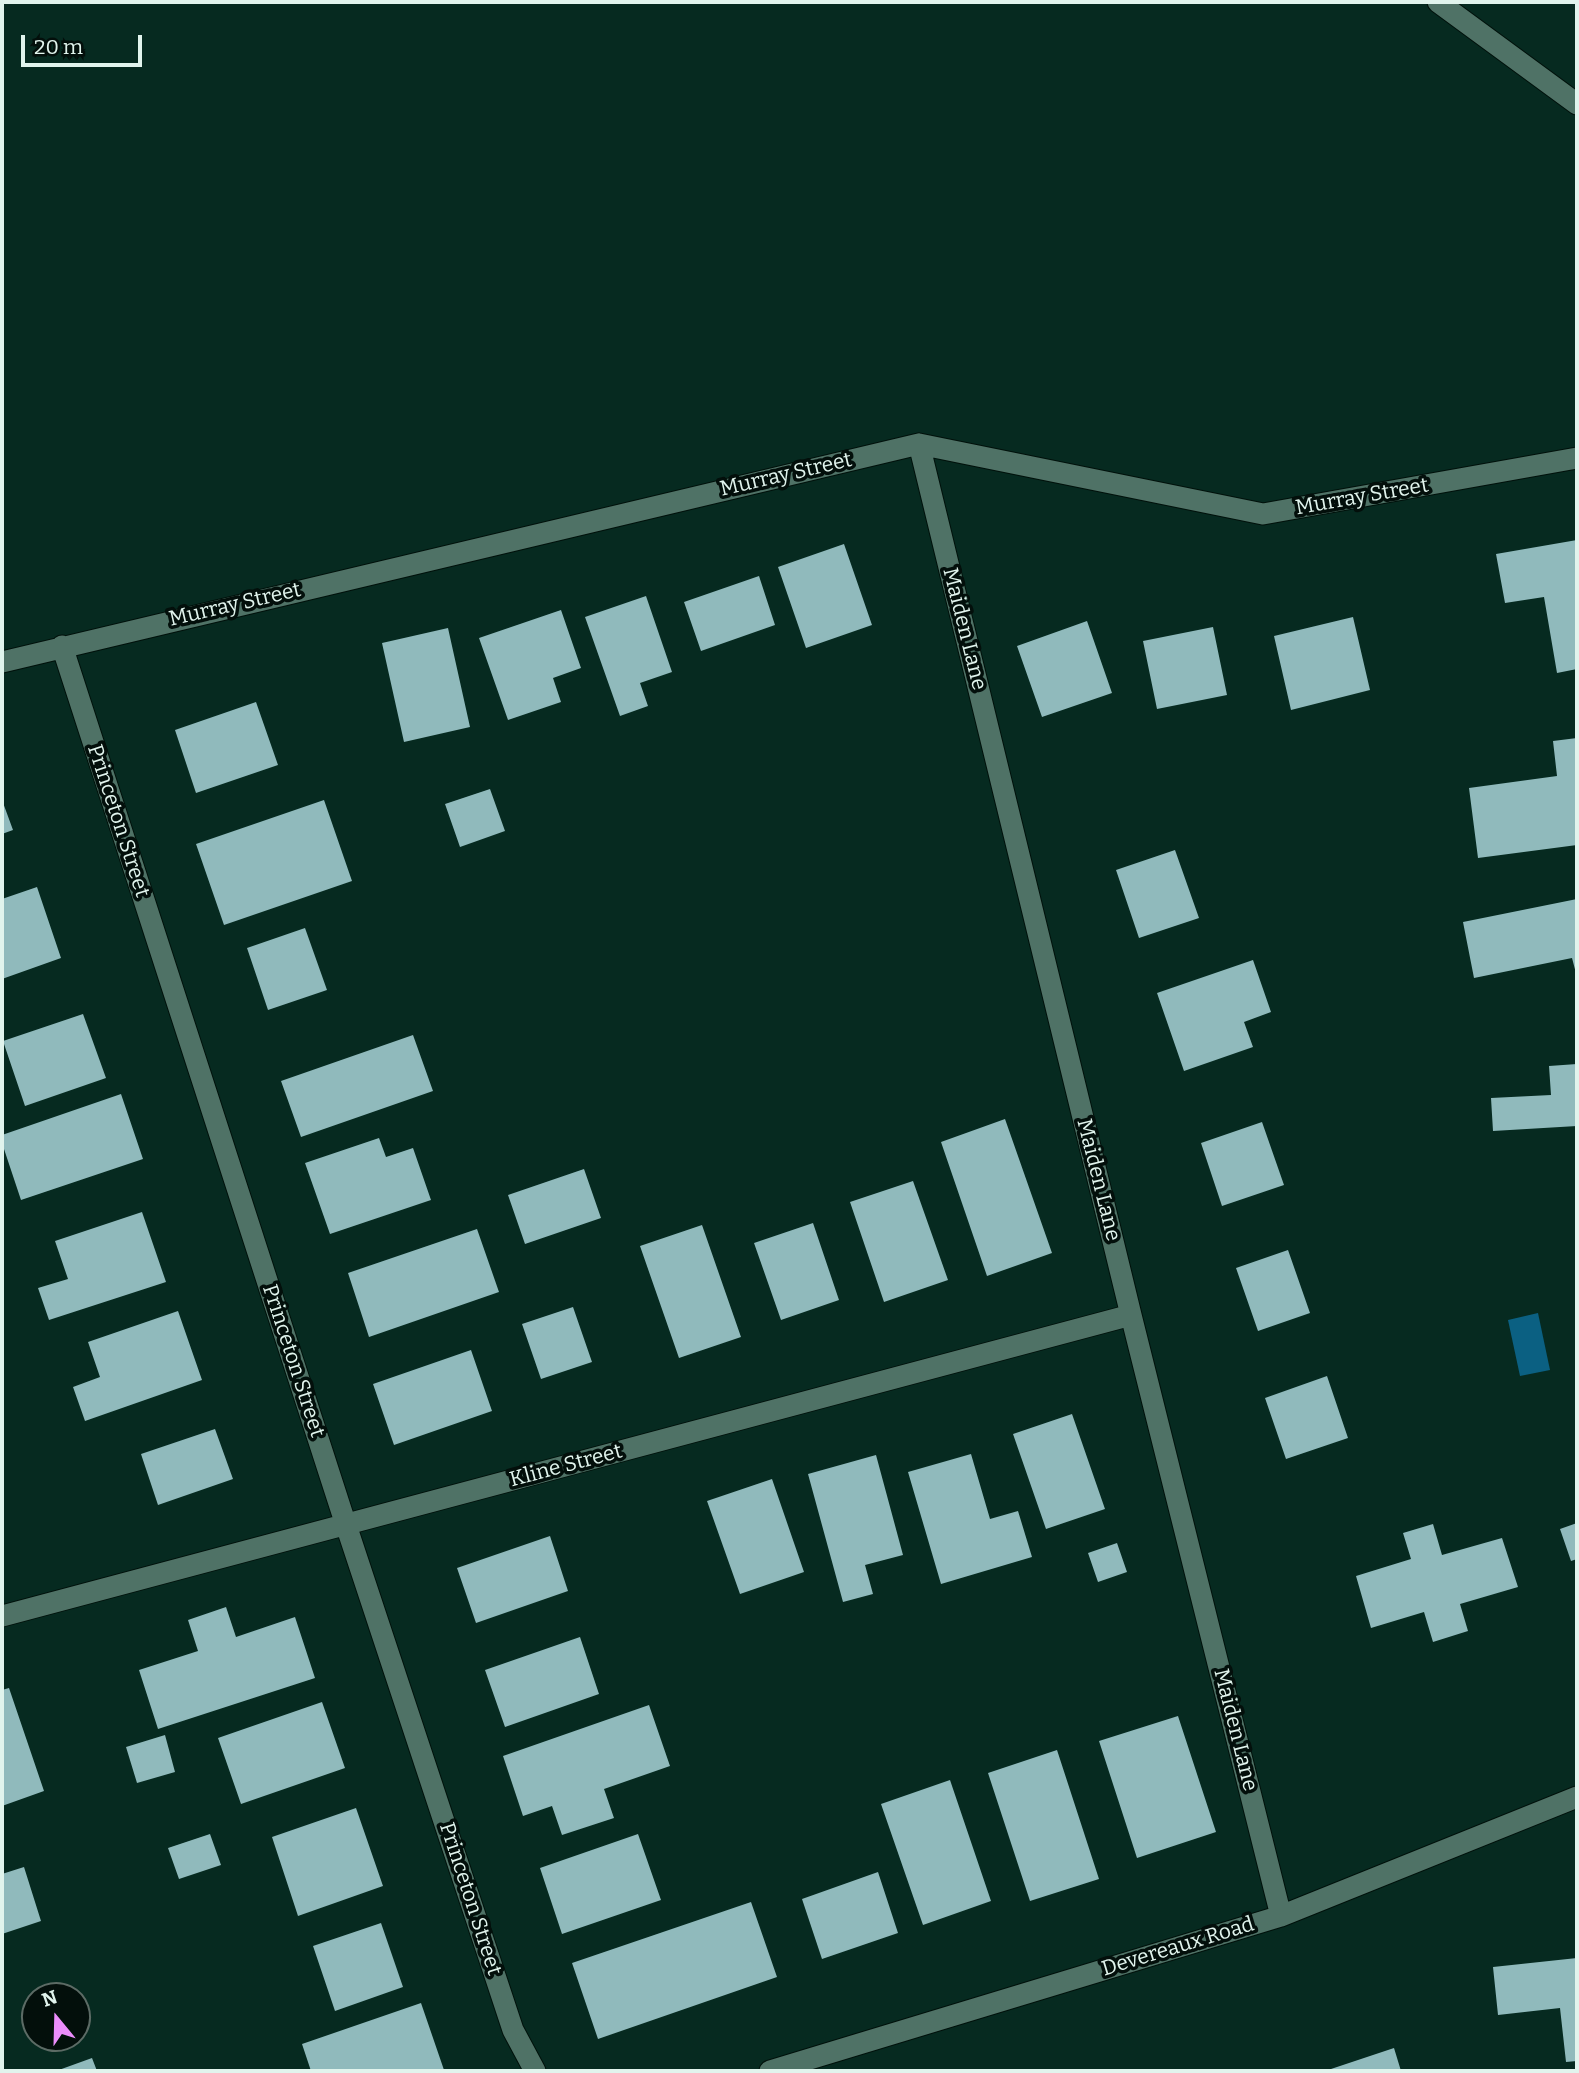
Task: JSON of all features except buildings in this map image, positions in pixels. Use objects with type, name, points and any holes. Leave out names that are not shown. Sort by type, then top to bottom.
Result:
[{"type":"street","points":[[1438,2],[1577,104]]},
{"type":"street","name":"Murray Street","points":[[2,662],[919,443],[1263,514],[1577,458]]},
{"type":"street","name":"Maiden Lane","points":[[919,443],[1131,1315],[1281,1916]]},
{"type":"street","name":"Princeton Street","points":[[62,646],[346,1525],[513,2030],[535,2071]]},
{"type":"street","name":"Kline Street","points":[[2,1616],[1131,1315]]},
{"type":"street","name":"Devereaux Road","points":[[770,2071],[1281,1916],[1577,1797]]},
{"type":"water","points":[[1538,1313],[1550,1370],[1520,1376],[1508,1320]]}]
